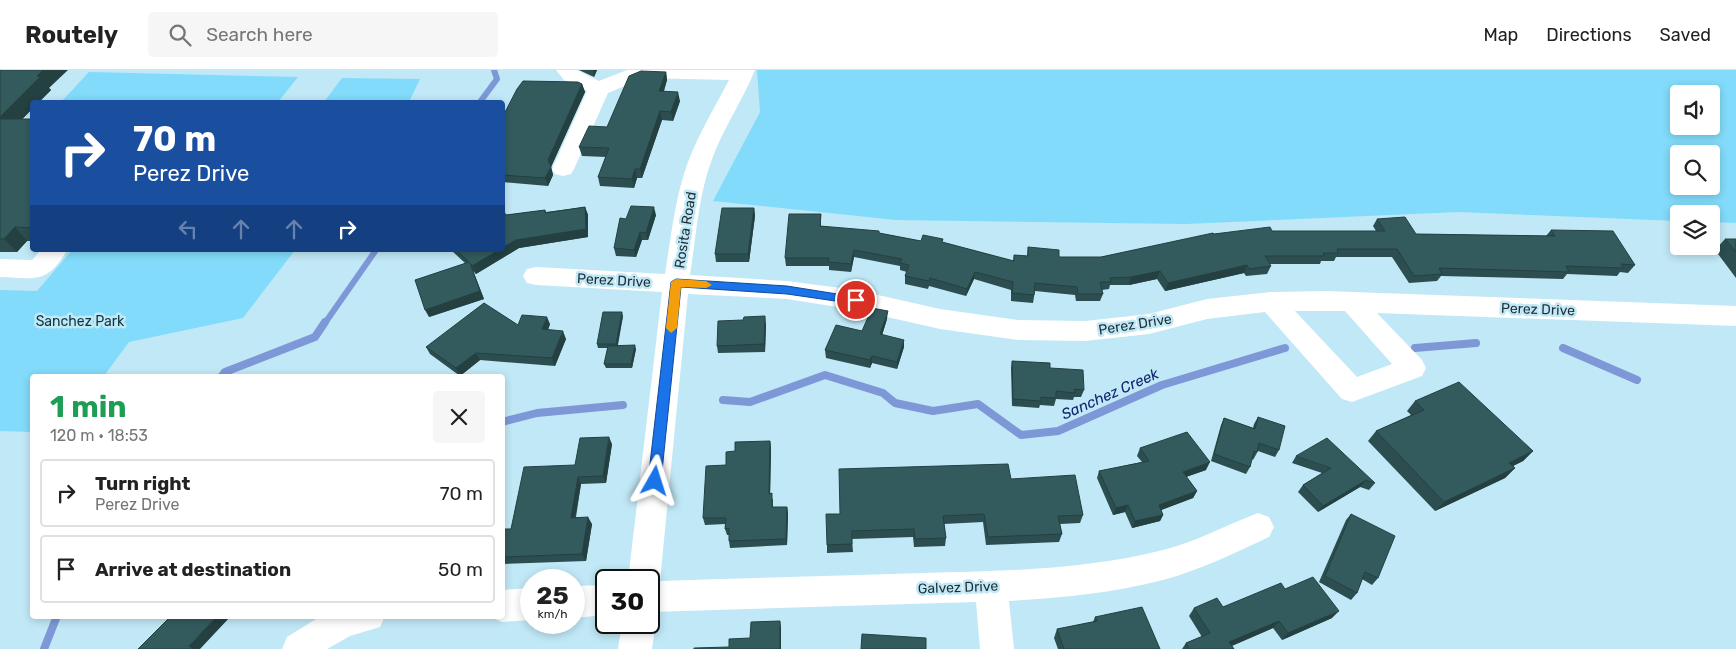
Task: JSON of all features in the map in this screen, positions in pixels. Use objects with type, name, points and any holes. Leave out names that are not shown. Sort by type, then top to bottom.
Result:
[{"type":"street","points":[[566,70],[571,76],[599,89]]},
{"type":"street","points":[[562,170],[599,89],[640,72],[745,72]]},
{"type":"street","name":"Rosita Road","points":[[645,569],[676,282],[690,196],[699,163],[712,132],[745,72]]},
{"type":"street","points":[[0,268],[38,269],[53,252]]},
{"type":"street","name":"Perez Drive","points":[[536,276],[676,282],[787,290],[856,300],[940,319],[1018,330],[1085,331],[1149,324],[1206,309],[1271,302],[1352,302],[1736,316]]},
{"type":"street","points":[[1271,302],[1352,391],[1412,368],[1352,302]]},
{"type":"street","name":"Galvez Drive","points":[[660,597],[1050,583],[1110,576],[1164,565],[1215,547],[1258,527]]},
{"type":"street","points":[[991,586],[997,649]]},
{"type":"street","points":[[505,606],[520,605]]},
{"type":"street","points":[[299,649],[316,636],[356,619]]},
{"type":"street","points":[[635,649],[637,634]]},
{"type":"green space","points":[[757,70],[1736,70],[1736,223],[1720,222],[1720,205],[1670,205],[1670,221],[1458,212],[1186,224],[896,220],[713,201],[760,112]]},
{"type":"green space","points":[[89,72],[298,77],[280,100],[63,100]]},
{"type":"green space","points":[[342,78],[420,79],[410,100],[326,100]]},
{"type":"green space","name":"Sanchez Park","points":[[70,252],[293,252],[243,318],[129,342],[105,374],[30,374],[30,432],[0,431],[0,290],[37,291]]},
{"type":"building","points":[[0,70],[43,70],[37,76],[40,77],[0,117]]},
{"type":"building","points":[[641,71],[666,72],[659,91],[678,92],[671,112],[660,111],[640,169],[635,169],[632,179],[598,177],[609,148],[579,147],[589,126],[607,127],[629,76]]},
{"type":"building","points":[[523,81],[578,82],[582,84],[548,160],[551,167],[545,178],[505,175],[505,112]]},
{"type":"building","points":[[0,119],[30,119],[30,228],[15,227],[4,239],[0,239]]},
{"type":"building","points":[[631,206],[654,207],[646,233],[640,232],[634,250],[614,248],[620,218],[626,219]]},
{"type":"building","points":[[585,207],[586,229],[516,240],[505,246],[505,213],[506,215],[545,210],[545,213]]},
{"type":"building","points":[[722,208],[754,208],[748,254],[715,254]]},
{"type":"building","points":[[789,214],[821,214],[820,226],[879,231],[879,233],[921,241],[923,235],[943,239],[942,242],[1014,261],[1014,255],[1028,256],[1028,247],[1059,250],[1059,257],[1101,257],[1213,233],[1270,227],[1272,231],[1385,231],[1377,219],[1405,217],[1416,234],[1555,236],[1551,230],[1613,231],[1635,265],[1621,264],[1624,268],[1566,266],[1569,272],[1439,268],[1442,274],[1414,276],[1397,249],[1337,249],[1338,253],[1323,253],[1324,256],[1265,256],[1271,266],[1249,269],[1247,265],[1168,283],[1160,271],[1131,277],[1110,278],[1111,282],[1100,282],[1103,294],[1078,294],[1077,287],[1035,283],[1034,295],[1012,293],[1013,282],[975,272],[967,289],[930,278],[929,281],[905,276],[909,265],[900,263],[902,259],[854,250],[851,264],[828,262],[829,258],[785,258]]},
{"type":"building","points":[[1725,239],[1736,239],[1736,252]]},
{"type":"building","points":[[458,252],[496,252],[472,266],[470,263],[480,291],[425,310],[415,280],[469,262]]},
{"type":"building","points":[[484,303],[518,325],[522,315],[547,317],[542,329],[563,331],[552,358],[476,353],[456,368],[426,347]]},
{"type":"building","points":[[872,308],[888,311],[880,334],[904,340],[897,362],[872,356],[870,360],[825,350],[836,325],[862,331]]},
{"type":"building","points":[[603,312],[622,312],[616,344],[597,344]]},
{"type":"building","points":[[765,316],[764,344],[717,346],[718,321],[743,320],[744,317]]},
{"type":"building","points":[[635,345],[631,364],[604,364],[608,346]]},
{"type":"building","points":[[1012,361],[1050,363],[1050,368],[1083,370],[1084,390],[1074,389],[1075,393],[1056,391],[1056,398],[1041,397],[1041,401],[1013,399]]},
{"type":"building","points":[[1459,382],[1533,451],[1509,463],[1515,468],[1444,502],[1376,431],[1424,410],[1415,401]]},
{"type":"building","points":[[1258,417],[1285,426],[1279,450],[1259,443],[1257,452],[1254,451],[1250,467],[1214,454],[1224,418],[1255,429]]},
{"type":"building","points":[[1187,432],[1210,462],[1183,472],[1197,491],[1159,505],[1163,515],[1135,521],[1128,505],[1116,508],[1099,471],[1149,461],[1140,448]]},
{"type":"building","points":[[609,437],[603,476],[578,477],[571,518],[588,517],[582,554],[505,557],[505,529],[511,529],[524,467],[575,465],[580,438]]},
{"type":"building","points":[[1327,438],[1375,483],[1366,480],[1323,506],[1303,485],[1331,468],[1296,456]]},
{"type":"building","points":[[770,441],[769,494],[772,493],[772,507],[787,507],[786,539],[729,541],[729,528],[725,529],[726,518],[703,518],[706,466],[726,465],[726,452],[735,451],[735,442]]},
{"type":"building","points":[[1008,464],[1011,479],[1075,475],[1083,515],[1058,516],[1062,534],[988,537],[984,514],[943,516],[946,538],[915,539],[914,529],[852,531],[852,544],[827,545],[826,514],[840,514],[839,469]]},
{"type":"building","points":[[1351,514],[1395,536],[1378,578],[1365,572],[1357,593],[1325,576]]},
{"type":"building","points":[[1313,577],[1339,611],[1288,633],[1279,621],[1229,642],[1234,649],[1189,649],[1186,643],[1210,633],[1194,608],[1217,598],[1223,607],[1281,583],[1285,589]]},
{"type":"building","points":[[1142,607],[1160,649],[1064,649],[1057,629],[1097,621],[1095,617]]},
{"type":"building","points":[[168,619],[214,619],[189,646],[194,649],[138,649]]},
{"type":"building","points":[[780,621],[780,649],[694,649],[729,647],[729,639],[750,638],[751,622]]},
{"type":"building","points":[[862,634],[926,638],[926,649],[861,649]]},
{"type":"waterway","points":[[481,100],[497,79],[494,70]]},
{"type":"waterway","points":[[325,323],[375,252]]},
{"type":"waterway","points":[[224,374],[315,337],[325,322]]},
{"type":"waterway","name":"Sanchez Creek","points":[[1415,348],[1476,343]]},
{"type":"waterway","name":"Sanchez Creek","points":[[723,400],[750,402],[825,375],[883,393],[895,403],[933,411],[978,404],[1021,435],[1058,431],[1162,385],[1285,348]]},
{"type":"waterway","name":"Sanchez Creek","points":[[1563,348],[1637,380]]},
{"type":"waterway","name":"Sanchez Creek","points":[[505,421],[537,413],[623,405]]},
{"type":"waterway","points":[[44,649],[56,619]]},
{"type":"slow traffic","points":[[671,328],[676,282],[706,285]]},
{"type":"route","points":[[655,481],[676,282],[787,290],[856,300]]}]
